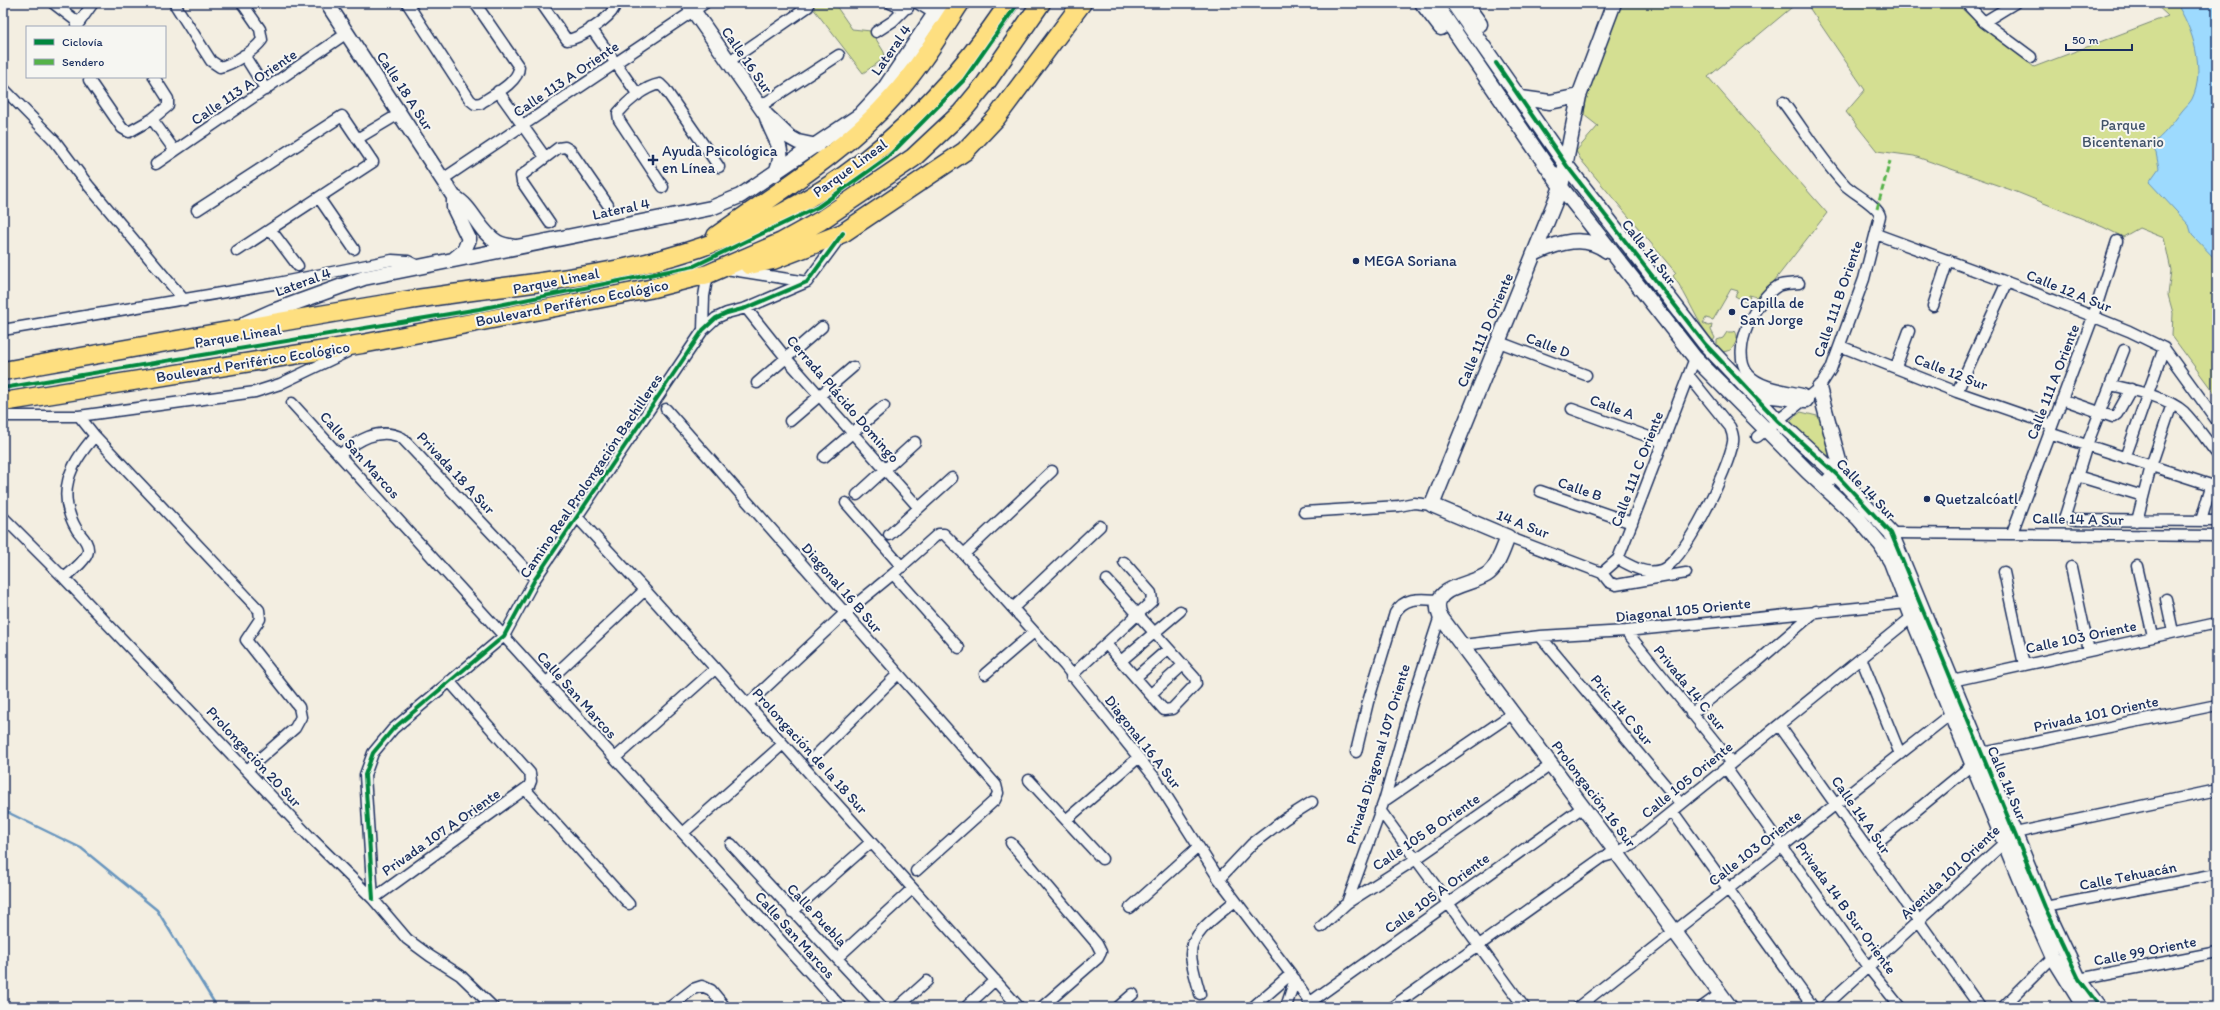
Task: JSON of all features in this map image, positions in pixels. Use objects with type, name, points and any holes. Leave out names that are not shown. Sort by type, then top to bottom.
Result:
[{"type":"highway","points":[[695,250],[842,145],[872,118],[892,98],[917,69],[960,3]]},
{"type":"highway","name":"Boulevard Periférico Ecológico","points":[[3,371],[236,328],[624,268],[695,250],[756,228],[840,179],[887,144],[922,112],[969,60],[1009,3]]},
{"type":"highway","name":"Boulevard Periférico Ecológico","points":[[3,402],[362,344],[649,289],[715,271],[782,242],[820,221],[912,158],[961,112],[985,84],[1041,3]]},
{"type":"highway","points":[[715,271],[772,260],[843,233],[965,151],[996,118],[1082,3]]},
{"type":"main road","name":"Calle 18 A Sur","points":[[327,3],[454,197],[454,208],[467,234]]},
{"type":"main road","points":[[1422,3],[1441,27],[1464,45]]},
{"type":"main road","name":"Calle 14 Sur","points":[[1434,3],[1562,187],[1614,256],[1695,358],[1762,434],[1858,518],[1881,545],[1891,562],[1952,713],[1978,759],[2015,833],[2044,907],[2079,979],[2100,1007]]},
{"type":"main road","name":"Calle 14 Sur","points":[[1453,3],[1524,102],[1705,344],[1778,421],[1836,474],[1891,533],[1952,681],[2004,843],[2053,957],[2084,1007]]},
{"type":"main road","points":[[1465,3],[1490,39],[1496,63]]},
{"type":"main road","name":"Calle 111 D Oriente","points":[[1432,505],[1562,187],[1579,96],[1614,3]]},
{"type":"main road","name":"Calle 16 Sur","points":[[695,6],[728,62],[784,140],[816,146]]},
{"type":"main road","name":"Lateral 4","points":[[236,328],[273,311],[364,278],[711,208],[740,196],[775,174],[860,115],[876,98],[901,66],[938,7]]},
{"type":"main road","points":[[1524,102],[1550,102],[1579,96]]},
{"type":"main road","points":[[775,174],[781,158],[784,140]]},
{"type":"main road","name":"Calle 18 A Sur","points":[[454,197],[464,202],[480,226],[497,243],[516,248]]},
{"type":"main road","points":[[453,260],[464,251],[469,239],[467,234],[480,226]]},
{"type":"main road","points":[[1536,252],[1557,243],[1579,241],[1600,246],[1614,256]]},
{"type":"main road","points":[[1746,388],[1772,396],[1812,395],[1839,461],[1836,474],[1823,486]]},
{"type":"main road","name":"14 A Sur","points":[[1432,505],[1508,537]]},
{"type":"main road","points":[[1438,600],[1445,593],[1459,585],[1488,574],[1496,564],[1508,537]]},
{"type":"main road","name":"Prolongación 16 Sur","points":[[1438,600],[1437,606],[1440,616],[1730,1007]]},
{"type":"street","points":[[53,3],[77,25],[93,3]]},
{"type":"street","points":[[174,3],[215,65],[225,66],[259,45],[262,40],[262,36],[242,3]]},
{"type":"street","points":[[407,3],[470,100],[475,104],[481,103],[498,91],[514,79],[519,72],[519,67],[475,3]]},
{"type":"street","points":[[541,3],[567,40],[572,40],[592,28],[612,13],[614,8],[611,3]]},
{"type":"street","points":[[890,3],[899,7],[910,5]]},
{"type":"street","points":[[917,3],[938,7]]},
{"type":"street","points":[[1966,3],[1984,22],[2031,57]]},
{"type":"street","points":[[1984,22],[2015,3]]},
{"type":"street","points":[[876,32],[893,21],[910,5]]},
{"type":"street","name":"Calle 113 A Oriente","points":[[443,179],[615,63],[695,6]]},
{"type":"street","points":[[728,62],[808,7]]},
{"type":"street","points":[[592,28],[638,95]]},
{"type":"street","name":"Calle 113 A Oriente","points":[[156,164],[347,33]]},
{"type":"street","points":[[244,55],[266,90]]},
{"type":"street","points":[[762,111],[839,55]]},
{"type":"street","points":[[90,80],[125,131],[134,132],[165,110],[169,103],[155,78]]},
{"type":"street","points":[[663,187],[619,120],[618,113],[638,95],[653,86],[660,84],[719,167]]},
{"type":"street","points":[[3,88],[55,141],[88,185],[184,300]]},
{"type":"street","points":[[498,91],[545,158]]},
{"type":"street","name":"Calle 111 B Oriente","points":[[1762,434],[1812,395],[1831,369],[1864,279],[1880,216],[1877,209],[1860,198],[1836,174],[1783,102]]},
{"type":"street","points":[[357,139],[399,114]]},
{"type":"street","points":[[197,210],[342,116],[373,162],[237,251]]},
{"type":"street","points":[[152,119],[175,151]]},
{"type":"street","points":[[550,223],[522,182],[521,176],[558,148],[564,147],[570,150],[608,205]]},
{"type":"street","points":[[319,198],[354,249]]},
{"type":"street","points":[[271,230],[298,266]]},
{"type":"street","points":[[703,330],[704,296],[715,271],[807,282],[843,233]]},
{"type":"street","name":"Calle 12 A Sur","points":[[1876,234],[2007,282],[2129,331],[2164,348],[2217,421]]},
{"type":"street","name":"Calle 111 A Oriente","points":[[2012,532],[2093,317],[2117,241]]},
{"type":"street","points":[[3,330],[184,300],[392,260],[408,261],[418,266]]},
{"type":"street","points":[[1933,306],[1948,260]]},
{"type":"street","name":"Camino Real Prolongación Bachilleres","points":[[373,899],[364,786],[367,765],[380,743],[449,681],[504,636],[535,579],[703,330],[716,318],[746,308],[807,282]]},
{"type":"street","points":[[1957,392],[2007,282]]},
{"type":"street","points":[[1799,283],[1780,285],[1760,302],[1746,331],[1743,342],[1743,360],[1748,373],[1761,383],[1812,395]]},
{"type":"street","name":"Cerrada Plácido Domingo","points":[[746,308],[786,358],[919,508]]},
{"type":"street","points":[[757,383],[822,327]]},
{"type":"street","points":[[1896,367],[1908,331]]},
{"type":"street","name":"Calle D","points":[[1499,342],[1586,375]]},
{"type":"street","points":[[3,416],[79,416],[255,392],[280,384],[362,344]]},
{"type":"street","name":"Calle 12 Sur","points":[[1840,346],[2087,444],[2125,458],[2214,486]]},
{"type":"street","points":[[2125,458],[2164,348]]},
{"type":"street","points":[[2124,350],[2087,444],[2065,514],[2066,518],[2137,521],[2217,521]]},
{"type":"street","name":"Calle 111 C Oriente","points":[[1602,573],[1618,558],[1695,358]]},
{"type":"street","points":[[790,420],[853,367]]},
{"type":"street","points":[[1618,558],[1632,567],[1646,572],[1662,570],[1675,560],[1705,512],[1729,456],[1733,434],[1730,427],[1689,376]]},
{"type":"street","points":[[2111,385],[2131,389],[2172,404],[2186,414],[2217,454]]},
{"type":"street","points":[[2062,399],[2114,416],[2131,389]]},
{"type":"street","name":"Calle San Marcos","points":[[292,403],[841,1007]]},
{"type":"street","points":[[2137,521],[2142,496],[2172,404]]},
{"type":"street","points":[[824,457],[884,406]]},
{"type":"street","name":"Diagonal 16 B Sur","points":[[666,409],[844,614],[996,785],[998,792],[995,800],[916,871]]},
{"type":"street","name":"Calle A","points":[[1572,409],[1663,442]]},
{"type":"street","points":[[79,416],[95,436],[260,610],[260,620],[246,640],[299,707],[301,717],[296,728],[247,770]]},
{"type":"street","name":"Privada 18 A Sur","points":[[340,455],[362,438],[386,434],[402,438],[535,579]]},
{"type":"street","points":[[64,578],[84,558],[88,550],[88,544],[72,521],[68,476],[79,456],[95,436]]},
{"type":"street","points":[[857,495],[915,442]]},
{"type":"street","points":[[964,554],[1052,471]]},
{"type":"street","points":[[2078,476],[2142,496]]},
{"type":"street","points":[[889,535],[952,478]]},
{"type":"street","points":[[2201,521],[2214,486]]},
{"type":"street","name":"Calle B","points":[[1540,491],[1632,523]]},
{"type":"street","points":[[748,704],[844,614],[902,567],[846,503]]},
{"type":"street","points":[[1304,512],[1400,506],[1414,503],[1432,505]]},
{"type":"street","name":"Prolongación 20 Sur","points":[[3,517],[64,578],[309,836],[373,899],[407,939],[460,975],[493,1007]]},
{"type":"street","name":"Prolongación de la 18 Sur","points":[[577,517],[748,704],[1019,1007]]},
{"type":"street","points":[[1013,608],[1100,526]]},
{"type":"street","name":"Calle 14 A Sur","points":[[1891,533],[2012,532],[2217,536]]},
{"type":"street","name":"Diagonal 16 A Sur","points":[[902,567],[941,534],[964,554],[1034,632],[1155,778],[1219,879],[1293,977],[1311,1005]]},
{"type":"street","name":"14 A Sur","points":[[1508,537],[1602,573]]},
{"type":"street","points":[[1071,676],[1152,601],[1153,596],[1124,562]]},
{"type":"street","points":[[2137,566],[2153,636]]},
{"type":"street","points":[[2071,567],[2089,651]]},
{"type":"street","points":[[2004,572],[2024,665]]},
{"type":"street","points":[[1602,573],[1609,582],[1616,585],[1686,573]]},
{"type":"street","points":[[894,574],[959,648]]},
{"type":"street","points":[[1106,644],[1164,710],[1172,709],[1197,682],[1137,616],[1107,580]]},
{"type":"street","points":[[546,683],[645,590]]},
{"type":"street","points":[[2166,599],[2173,632]]},
{"type":"street","points":[[1356,752],[1368,702],[1395,612],[1401,604],[1408,600],[1438,600]]},
{"type":"street","name":"Diagonal 105 Oriente","points":[[1462,646],[1540,636],[1626,631],[1906,602]]},
{"type":"street","points":[[1121,661],[1180,611]]},
{"type":"street","points":[[1691,714],[1756,663],[1816,611]]},
{"type":"street","name":"Privada Diagonal 107 Oriente","points":[[1347,903],[1382,806],[1413,699],[1440,616]]},
{"type":"street","name":"Calle 105 Oriente","points":[[1392,1007],[1404,1004],[1478,945],[1603,857],[1617,853],[1673,812],[1912,617]]},
{"type":"street","name":"Calle 103 Oriente","points":[[1952,681],[2217,623]]},
{"type":"street","name":"Privada 14 C sur","points":[[1626,631],[1691,714],[1729,766]]},
{"type":"street","points":[[985,674],[1034,632]]},
{"type":"street","name":"Pric. 14 C Sur","points":[[1540,636],[1681,804]]},
{"type":"street","points":[[1136,677],[1168,649]]},
{"type":"street","points":[[1861,658],[1900,754]]},
{"type":"street","points":[[1151,694],[1183,665]]},
{"type":"street","points":[[615,758],[715,669]]},
{"type":"street","points":[[812,759],[898,674]]},
{"type":"street","points":[[449,681],[530,773],[531,781],[526,790],[629,904]]},
{"type":"street","name":"Privada 101 Oriente","points":[[1978,759],[2217,705]]},
{"type":"street","name":"Calle 103 Oriente","points":[[1578,1007],[1952,713]]},
{"type":"street","points":[[1512,714],[1382,806],[1416,859],[1524,1007]]},
{"type":"street","name":"Calle 14 A Sur","points":[[1779,725],[1980,1007]]},
{"type":"street","points":[[683,833],[783,744]]},
{"type":"street","points":[[1066,820],[1138,758]]},
{"type":"street","points":[[1868,850],[1978,759]]},
{"type":"street","name":"Calle 105 B Oriente","points":[[1321,927],[1347,903],[1416,859],[1551,765]]},
{"type":"street","name":"Privada 14 B Sur Oriente","points":[[1729,766],[1868,967],[1900,1007]]},
{"type":"street","points":[[1029,780],[1102,859]]},
{"type":"street","name":"Privada 107 A Oriente","points":[[373,899],[526,790]]},
{"type":"street","name":"Avenida 101 Oriente","points":[[1824,1007],[2015,833],[2217,790]]},
{"type":"street","points":[[1219,879],[1252,844],[1284,819],[1312,802]]},
{"type":"street","name":"Calle 105 A Oriente","points":[[1311,1005],[1448,903],[1583,807]]},
{"type":"street","points":[[1673,812],[1727,889],[1814,1007]]},
{"type":"street","points":[[792,912],[871,842]]},
{"type":"street","name":"Calle Puebla","points":[[731,844],[792,912],[882,1007]]},
{"type":"street","points":[[1011,844],[1097,944],[1100,952],[1098,958],[1042,1007]]},
{"type":"street","points":[[1130,908],[1198,847]]},
{"type":"street","name":"Calle Tehuacán","points":[[2044,907],[2217,874]]},
{"type":"street","points":[[837,958],[912,889]]},
{"type":"street","points":[[1200,994],[1191,955],[1193,944],[1204,928],[1235,900]]},
{"type":"street","name":"Calle 99 Oriente","points":[[2079,979],[2217,952]]},
{"type":"street","points":[[2003,1007],[2053,957]]},
{"type":"street","points":[[1253,1007],[1293,977]]},
{"type":"street","points":[[1286,1007],[1293,977]]},
{"type":"street","points":[[966,1007],[994,980]]},
{"type":"street","points":[[898,1007],[927,981]]},
{"type":"street","points":[[670,1007],[693,989],[702,986],[711,990],[725,1007]]},
{"type":"street","points":[[1118,1007],[1133,994]]},
{"type":"street","points":[[1702,1007],[1720,994]]},
{"type":"green space","points":[[809,3],[834,3],[852,29],[871,31],[884,52],[885,58],[863,73]]},
{"type":"green space","points":[[1618,3],[1797,3],[1708,77],[1827,213],[1761,298],[1749,295],[1751,305],[1735,296],[1738,291],[1731,289],[1713,320],[1706,318],[1703,323],[1708,326],[1712,325],[1711,330],[1715,338],[1713,341],[1702,326],[1684,292],[1673,276],[1676,273],[1581,160],[1576,151],[1598,126],[1584,115],[1586,91]]},
{"type":"green space","name":"Parque Bicentenario","points":[[1806,3],[1956,3],[1973,19],[2034,67],[2168,16],[2154,3],[2217,3],[2217,397],[2172,336],[2173,313],[2168,295],[2171,270],[2164,238],[2139,228],[2123,237],[2103,227],[2014,191],[1914,156],[1877,151],[1846,112],[1865,90]]},
{"type":"green space","points":[[1735,331],[1737,339],[1731,350],[1723,352],[1717,345],[1717,340],[1723,338],[1727,332]]},
{"type":"green space","points":[[1801,412],[1821,417],[1835,467],[1788,422]]},
{"type":"water","points":[[2176,3],[2217,3],[2217,261],[2192,235],[2189,225],[2149,182],[2159,168],[2156,153],[2151,145],[2164,133],[2190,102],[2196,88],[2198,76],[2196,50],[2188,25]]},
{"type":"waterway","points":[[3,810],[81,848],[157,910],[217,1007]]},
{"type":"marked path","points":[[1877,209],[1890,161]]},
{"type":"cycle path","name":"Parque Lineal","points":[[3,388],[479,309],[694,266],[818,207],[887,158],[964,80],[1018,3]]},
{"type":"cycle path","points":[[1496,63],[1567,166],[1705,344],[1778,421],[1836,474],[1891,533],[2045,907],[2079,979],[2100,1007]]},
{"type":"cycle path","points":[[373,899],[365,775],[373,753],[393,729],[504,636],[535,579],[703,330],[716,318],[727,313],[746,308],[807,282],[843,233]]},
{"type":"place","name":"Ayuda Psicológica en Línea","points":[[653,160]]},
{"type":"place","name":"MEGA Soriana","points":[[1356,261]]},
{"type":"place","name":"Capilla de San Jorge","points":[[1732,312]]},
{"type":"place","name":"Quetzalcóatl","points":[[1927,499]]}]
